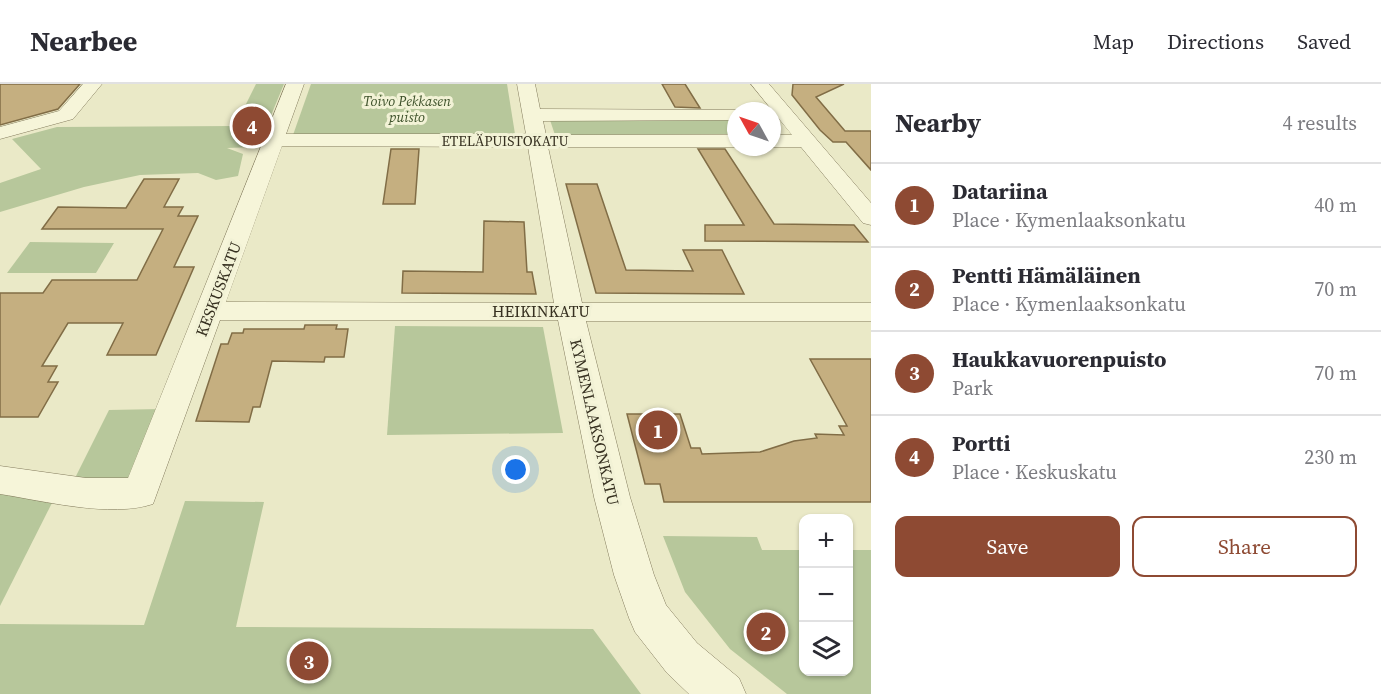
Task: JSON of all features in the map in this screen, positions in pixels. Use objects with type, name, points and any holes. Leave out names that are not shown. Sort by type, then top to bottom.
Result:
[{"type":"street","points":[[0,133],[66,115],[93,84]]},
{"type":"street","name":"KESKUSKATU","points":[[0,480],[86,493],[140,493],[295,84]]},
{"type":"street","name":"KYMENLAAKSONKATU","points":[[526,84],[570,312],[618,521],[650,618],[682,658],[723,694]]},
{"type":"street","points":[[760,84],[771,102]]},
{"type":"street","name":"ETELÄPUISTOKATU","points":[[273,140],[534,128],[727,115]]},
{"type":"street","points":[[781,117],[807,141],[871,218]]},
{"type":"street","name":"ETELÄPUISTOKATU","points":[[534,128],[727,140]]},
{"type":"street","points":[[781,141],[807,141]]},
{"type":"street","name":"HEIKINKATU","points":[[210,311],[871,312]]},
{"type":"green space","points":[[256,84],[284,84],[258,147],[227,148],[243,154],[238,176],[216,180],[198,173],[140,175],[84,187],[0,212],[0,183],[41,169],[12,139],[57,127],[235,126]]},
{"type":"green space","name":"Toivo Pekkasen puisto","points":[[311,84],[507,84],[515,134],[293,135]]},
{"type":"green space","points":[[727,119],[727,134],[555,135],[550,120]]},
{"type":"green space","points":[[30,242],[114,243],[96,273],[7,273]]},
{"type":"green space","points":[[395,326],[543,327],[563,433],[387,435]]},
{"type":"green space","points":[[161,409],[135,482],[73,482],[109,410]]},
{"type":"green space","points":[[0,480],[59,489],[0,606]]},
{"type":"green space","points":[[185,501],[264,502],[236,627],[593,629],[641,694],[0,694],[0,624],[144,625]]},
{"type":"green space","points":[[663,536],[757,537],[762,550],[799,550],[799,676],[853,676],[853,550],[871,550],[871,694],[787,694],[730,649],[685,592]]},
{"type":"building","points":[[0,84],[80,84],[58,109],[0,125]]},
{"type":"building","points":[[662,84],[685,84],[700,108],[675,107]]},
{"type":"building","points":[[793,84],[844,84],[816,97],[845,131],[871,131],[871,170],[846,142],[833,142],[820,130],[792,95]]},
{"type":"building","points":[[391,149],[419,149],[415,204],[383,204]]},
{"type":"building","points":[[698,149],[725,149],[727,156],[730,156],[774,224],[854,225],[868,242],[705,241],[705,225],[744,225]]},
{"type":"building","points":[[144,179],[179,179],[164,207],[183,207],[178,216],[198,216],[174,267],[194,267],[156,355],[107,355],[123,323],[68,323],[42,366],[57,366],[48,382],[58,382],[38,417],[0,417],[0,293],[43,293],[52,280],[137,280],[163,229],[42,229],[58,207],[126,208]]},
{"type":"building","points":[[566,184],[597,184],[626,270],[693,271],[683,250],[722,250],[744,294],[596,293]]},
{"type":"building","points":[[484,221],[524,222],[527,272],[532,272],[536,294],[402,293],[403,271],[483,272]]},
{"type":"building","points":[[305,325],[337,325],[336,329],[348,329],[344,357],[325,357],[324,362],[272,361],[260,407],[253,407],[249,422],[196,421],[221,344],[228,344],[232,333],[243,333],[244,329],[304,329]]},
{"type":"building","points":[[810,359],[871,359],[871,502],[664,502],[660,484],[645,484],[627,414],[680,414],[691,448],[700,448],[702,454],[760,452],[794,441],[817,438],[815,434],[844,435],[839,426],[847,426]]},
{"type":"place","name":"Portti","points":[[252,126]]},
{"type":"place","name":"Datariina","points":[[658,430]]},
{"type":"place","name":"Pentti Hämäläinen","points":[[766,632]]},
{"type":"place","name":"Haukkavuorenpuisto","points":[[309,661]]}]
